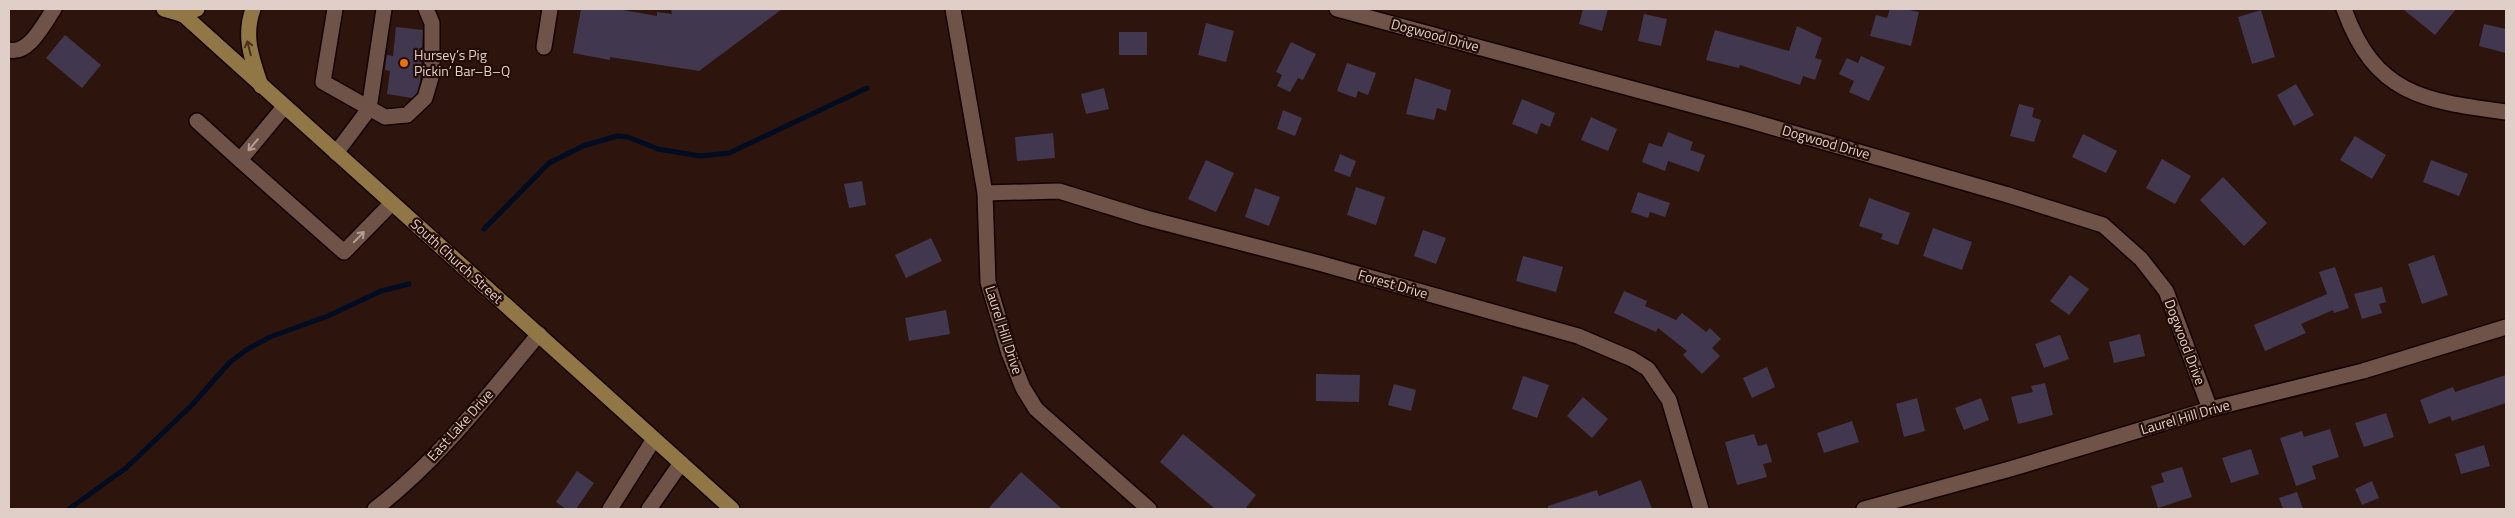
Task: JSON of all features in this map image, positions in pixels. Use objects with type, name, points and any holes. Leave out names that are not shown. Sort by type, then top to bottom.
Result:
[{"type":"main road","name":"South Church Street","points":[[164,9],[180,11],[284,107],[732,509]]},
{"type":"main road","points":[[180,11],[197,9]]},
{"type":"main road","points":[[253,9],[247,23],[247,41],[262,87]]},
{"type":"street","points":[[9,50],[14,51],[23,48],[54,9]]},
{"type":"street","points":[[335,9],[323,82],[385,117],[407,115],[425,98],[432,74],[432,23],[426,9]]},
{"type":"street","points":[[336,153],[369,109],[384,9]]},
{"type":"street","points":[[544,47],[550,9]]},
{"type":"street","name":"Laurel Hill Drive","points":[[953,9],[985,193],[988,282],[1009,353],[1023,388],[1036,409],[1149,509]]},
{"type":"street","name":"Dogwood Drive","points":[[1337,9],[1753,121],[2008,195],[2103,225],[2141,259],[2166,291],[2210,409]]},
{"type":"street","points":[[2344,9],[2371,62],[2395,82],[2433,101],[2506,112]]},
{"type":"street","points":[[240,160],[284,107]]},
{"type":"street","points":[[197,122],[344,252],[392,203]]},
{"type":"street","name":"Forest Drive","points":[[985,193],[1059,191],[1146,218],[1319,263],[1578,336],[1632,359],[1648,369],[1669,400],[1701,509]]},
{"type":"street","name":"Laurel Hill Drive","points":[[1864,509],[2010,469],[2210,409],[2363,371],[2506,327]]},
{"type":"street","name":"East Lake Drive","points":[[375,509],[402,488],[439,450],[539,334]]},
{"type":"street","points":[[610,509],[654,439]]},
{"type":"street","points":[[648,509],[681,463]]},
{"type":"building","points":[[581,9],[617,9],[657,16],[657,12],[672,14],[671,9],[782,9],[699,71],[610,57],[610,60],[573,53]]},
{"type":"building","points":[[1583,9],[1608,9],[1602,31],[1579,24]]},
{"type":"building","points":[[1890,9],[1905,9],[1919,12],[1911,46],[1870,36],[1876,15],[1887,18]]},
{"type":"building","points":[[2403,9],[2456,9],[2435,35]]},
{"type":"building","points":[[2261,10],[2275,57],[2252,64],[2238,17]]},
{"type":"building","points":[[1644,14],[1667,19],[1661,46],[1638,41]]},
{"type":"building","points":[[1206,23],[1234,31],[1226,62],[1198,55]]},
{"type":"building","points":[[2484,24],[2506,29],[2506,53],[2479,46]]},
{"type":"building","points":[[1797,26],[1822,38],[1815,58],[1822,60],[1815,80],[1803,76],[1800,85],[1740,65],[1739,68],[1706,60],[1715,30],[1789,51]]},
{"type":"building","name":"Hursey’s Pig Pickin’ Bar–B–Q","points":[[396,27],[423,30],[420,82],[417,93],[412,98],[387,94],[390,71],[385,70],[386,60],[387,55],[393,56]]},
{"type":"building","points":[[1119,32],[1147,32],[1147,55],[1119,55]]},
{"type":"building","points":[[65,35],[101,65],[82,88],[46,58]]},
{"type":"building","points":[[1291,42],[1316,54],[1303,80],[1298,78],[1290,92],[1277,86],[1282,75],[1276,72]]},
{"type":"building","points":[[1861,56],[1885,67],[1869,101],[1849,92],[1854,81],[1839,74],[1847,58],[1858,63]]},
{"type":"building","points":[[1347,63],[1376,73],[1368,95],[1358,91],[1356,98],[1337,91]]},
{"type":"building","points":[[1415,78],[1451,90],[1446,111],[1437,108],[1434,120],[1406,114]]},
{"type":"building","points":[[2296,84],[2314,115],[2294,126],[2277,95]]},
{"type":"building","points":[[1104,88],[1109,109],[1086,114],[1081,94]]},
{"type":"building","points":[[1522,99],[1555,113],[1550,127],[1541,123],[1537,134],[1512,124]]},
{"type":"building","points":[[2019,104],[2034,108],[2032,117],[2041,120],[2034,142],[2010,136]]},
{"type":"building","points":[[1283,110],[1302,118],[1295,136],[1277,129]]},
{"type":"building","points":[[1591,117],[1617,129],[1608,151],[1581,140]]},
{"type":"building","points":[[1668,132],[1693,142],[1690,150],[1705,155],[1699,172],[1668,161],[1665,171],[1642,162],[1649,143],[1662,147]]},
{"type":"building","points":[[1053,133],[1055,158],[1017,161],[1015,137]]},
{"type":"building","points":[[2083,134],[2117,151],[2106,173],[2072,157]]},
{"type":"building","points":[[2355,136],[2386,155],[2372,179],[2340,160]]},
{"type":"building","points":[[1340,154],[1356,161],[1350,177],[1334,171]]},
{"type":"building","points":[[2162,159],[2191,176],[2175,204],[2146,188]]},
{"type":"building","points":[[1206,160],[1234,173],[1216,212],[1188,199]]},
{"type":"building","points":[[2431,160],[2468,174],[2459,196],[2423,182]]},
{"type":"building","points":[[2223,177],[2267,223],[2244,246],[2200,200]]},
{"type":"building","points":[[862,181],[866,205],[849,208],[844,184]]},
{"type":"building","points":[[1356,187],[1385,197],[1376,225],[1347,215]]},
{"type":"building","points":[[1255,188],[1280,197],[1269,226],[1245,217]]},
{"type":"building","points":[[1638,192],[1670,203],[1665,217],[1650,212],[1648,218],[1631,212]]},
{"type":"building","points":[[1869,198],[1910,213],[1898,245],[1881,239],[1883,234],[1859,226]]},
{"type":"building","points":[[1933,228],[1972,242],[1962,270],[1923,256]]},
{"type":"building","points":[[1423,230],[1446,238],[1436,264],[1414,256]]},
{"type":"building","points":[[931,238],[942,261],[906,278],[895,255]]},
{"type":"building","points":[[2434,255],[2448,295],[2422,304],[2408,264]]},
{"type":"building","points":[[1523,256],[1563,267],[1556,292],[1516,281]]},
{"type":"building","points":[[2335,267],[2349,308],[2334,313],[2333,310],[2301,324],[2306,333],[2265,351],[2254,325],[2327,294],[2319,272]]},
{"type":"building","points":[[2070,275],[2089,289],[2069,315],[2050,301]]},
{"type":"building","points":[[2382,287],[2386,302],[2379,304],[2382,313],[2362,319],[2354,294]]},
{"type":"building","points":[[1624,291],[1647,301],[1645,306],[1676,320],[1682,313],[1706,332],[1710,328],[1721,339],[1712,348],[1720,356],[1702,374],[1683,355],[1687,351],[1658,328],[1656,332],[1614,313]]},
{"type":"building","points":[[946,310],[950,334],[909,341],[905,318]]},
{"type":"building","points":[[2140,334],[2145,356],[2114,363],[2109,342]]},
{"type":"building","points":[[2060,335],[2069,359],[2044,368],[2035,344]]},
{"type":"building","points":[[1767,367],[1775,387],[1752,398],[1743,378]]},
{"type":"building","points":[[1316,374],[1360,375],[1359,402],[1316,401]]},
{"type":"building","points":[[2506,375],[2506,403],[2452,421],[2450,416],[2429,424],[2420,400],[2453,387],[2455,392]]},
{"type":"building","points":[[1523,376],[1549,385],[1537,418],[1512,409]]},
{"type":"building","points":[[2045,383],[2053,415],[2018,424],[2011,397],[2033,392],[2031,386]]},
{"type":"building","points":[[1394,384],[1416,390],[1411,411],[1388,405]]},
{"type":"building","points":[[1583,397],[1608,419],[1592,438],[1567,416]]},
{"type":"building","points":[[1917,398],[1925,431],[1904,437],[1896,404]]},
{"type":"building","points":[[1981,398],[1989,420],[1964,430],[1955,408]]},
{"type":"building","points":[[2386,413],[2394,437],[2364,447],[2355,423]]},
{"type":"building","points":[[1852,421],[1859,442],[1824,453],[1817,433]]},
{"type":"building","points":[[2330,429],[2339,457],[2312,466],[2316,479],[2296,486],[2280,438],[2302,431],[2304,437]]},
{"type":"building","points":[[1183,434],[1256,495],[1245,509],[1215,509],[1160,462]]},
{"type":"building","points":[[1754,434],[1758,446],[1767,444],[1772,462],[1763,464],[1767,477],[1737,485],[1725,442]]},
{"type":"building","points":[[2484,445],[2490,466],[2461,474],[2455,454]]},
{"type":"building","points":[[2251,449],[2259,474],[2231,483],[2222,458]]},
{"type":"building","points":[[2182,467],[2192,497],[2158,508],[2151,486],[2164,482],[2161,473]]},
{"type":"building","points":[[577,471],[594,483],[576,509],[566,509],[556,502]]},
{"type":"building","points":[[1021,472],[1062,509],[988,509]]},
{"type":"building","points":[[1641,480],[1652,509],[1548,509],[1548,506],[1597,490],[1599,496]]},
{"type":"building","points":[[2372,481],[2379,498],[2362,505],[2355,489]]},
{"type":"building","points":[[2297,492],[2303,509],[2283,509],[2279,498]]},
{"type":"waterway","points":[[484,229],[549,163],[583,146],[617,136],[628,137],[658,149],[700,156],[729,153],[867,88]]},
{"type":"waterway","points":[[69,509],[126,468],[192,405],[229,363],[246,350],[270,337],[328,316],[381,291],[409,284]]},
{"type":"place","name":"Hursey’s Pig Pickin’ Bar–B–Q","points":[[404,63]]}]
